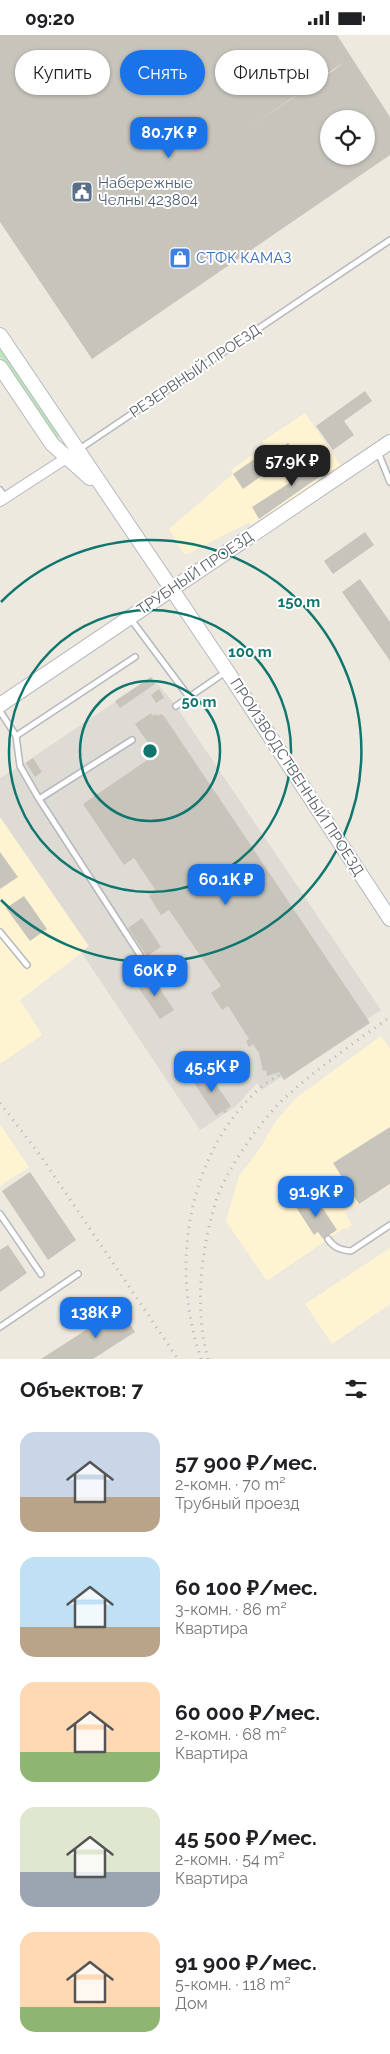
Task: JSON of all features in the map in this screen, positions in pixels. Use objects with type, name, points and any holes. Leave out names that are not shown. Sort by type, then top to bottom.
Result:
[{"type":"street","name":"ПРОИЗВОДСТВЕННЫЙ ПРОЕЗД","points":[[0,335],[72,453],[102,487],[170,590],[227,671],[390,919]]},
{"type":"street","name":"ПРОИЗВОДСТВЕННЫЙ ПРОЕЗД","points":[[0,367],[52,444],[72,453]]},
{"type":"street","name":"ТРУБНЫЙ ПРОЕЗД","points":[[0,705],[390,442]]},
{"type":"street","name":"РЕЗЕРВНЫЙ ПРОЕЗД","points":[[2,496],[72,453]]},
{"type":"lane","name":"РЕЗЕРВНЫЙ ПРОЕЗД","points":[[72,453],[390,240]]},
{"type":"lane","points":[[378,450],[390,482]]},
{"type":"lane","points":[[130,617],[189,697]]},
{"type":"lane","points":[[16,736],[135,657]]},
{"type":"lane","points":[[176,706],[227,671]]},
{"type":"lane","points":[[0,711],[16,736],[20,766],[39,799],[140,955]]},
{"type":"lane","points":[[39,799],[132,739]]},
{"type":"lane","points":[[0,932],[27,965]]},
{"type":"lane","points":[[0,1214],[41,1274]]},
{"type":"lane","points":[[328,1239],[332,1246],[341,1250],[351,1251],[390,1225]]},
{"type":"lane","points":[[0,1327],[78,1274]]},
{"type":"shaded area","points":[[305,413],[341,466],[251,525],[249,522],[190,553],[184,554],[169,529],[233,474],[231,470],[265,446],[263,441]]},
{"type":"shaded area","points":[[152,677],[176,706],[381,1010],[262,1090],[257,1083],[235,1107],[200,1130],[81,952],[89,946],[0,817],[0,778]]},
{"type":"shaded area","points":[[0,817],[89,947],[20,1000],[42,1035],[0,1064]]},
{"type":"shaded area","points":[[381,1036],[390,1049],[390,1185],[345,1213],[352,1225],[346,1229],[344,1228],[267,1281],[226,1221],[239,1176],[259,1150],[276,1121],[296,1098]]},
{"type":"shaded area","points":[[0,1125],[29,1167],[0,1186]]},
{"type":"shaded area","points":[[390,1248],[390,1304],[332,1344],[305,1304]]},
{"type":"green space","points":[[0,346],[61,435],[55,439],[0,357]]},
{"type":"building","points":[[0,35],[337,35],[390,117],[390,155],[92,359],[0,222]]},
{"type":"building","points":[[365,391],[372,401],[344,421],[354,435],[333,450],[316,426]]},
{"type":"building","points":[[288,443],[293,449],[283,456],[285,459],[243,489],[233,474],[275,445],[278,449]]},
{"type":"building","points":[[319,457],[329,470],[259,519],[252,507],[294,480],[292,476]]},
{"type":"building","points":[[365,532],[374,545],[333,574],[324,561]]},
{"type":"building","points":[[360,579],[390,622],[390,661],[342,592]]},
{"type":"building","points":[[151,677],[155,684],[120,708],[115,701]]},
{"type":"building","points":[[159,689],[164,698],[156,703],[151,695]]},
{"type":"building","points":[[151,713],[153,716],[161,714],[164,716],[370,1023],[284,1080],[279,1072],[267,1076],[266,1070],[263,1071],[259,1053],[253,1044],[249,1047],[246,1041],[249,1039],[228,1006],[222,1010],[211,993],[221,986],[169,910],[161,915],[149,896],[156,891],[134,858],[124,865],[83,804],[156,754],[135,724]]},
{"type":"building","points":[[33,758],[42,772],[35,777],[26,763]]},
{"type":"building","points":[[0,852],[18,877],[0,889]]},
{"type":"building","points":[[24,896],[47,929],[30,941],[6,908]]},
{"type":"building","points":[[142,918],[161,947],[147,956],[128,928]]},
{"type":"building","points":[[150,974],[174,1010],[160,1019],[136,984]]},
{"type":"building","points":[[206,1070],[231,1106],[226,1110],[227,1112],[224,1113],[223,1111],[216,1116],[192,1080]]},
{"type":"building","points":[[390,1127],[390,1184],[359,1204],[333,1163]]},
{"type":"building","points":[[30,1172],[76,1240],[48,1260],[2,1191]]},
{"type":"building","points":[[314,1195],[337,1230],[323,1239],[318,1232],[314,1235],[296,1207]]},
{"type":"building","points":[[8,1245],[27,1273],[0,1292],[0,1250]]},
{"type":"building","points":[[120,1308],[135,1332],[93,1359],[41,1359]]},
{"type":"railway","points":[[208,1359],[201,1320],[200,1299],[203,1257],[217,1198],[234,1163],[279,1103],[342,1051],[390,1017]]},
{"type":"railway","points":[[201,1359],[192,1324],[187,1288],[187,1251],[191,1215],[201,1179],[215,1146],[235,1115],[260,1088],[282,1073]]},
{"type":"railway","points":[[0,1103],[40,1155],[178,1359]]},
{"type":"place","name":"Набережные Челны 423804","points":[[82,192]]},
{"type":"place","name":"СТФК КАМАЗ","points":[[180,258]]}]
